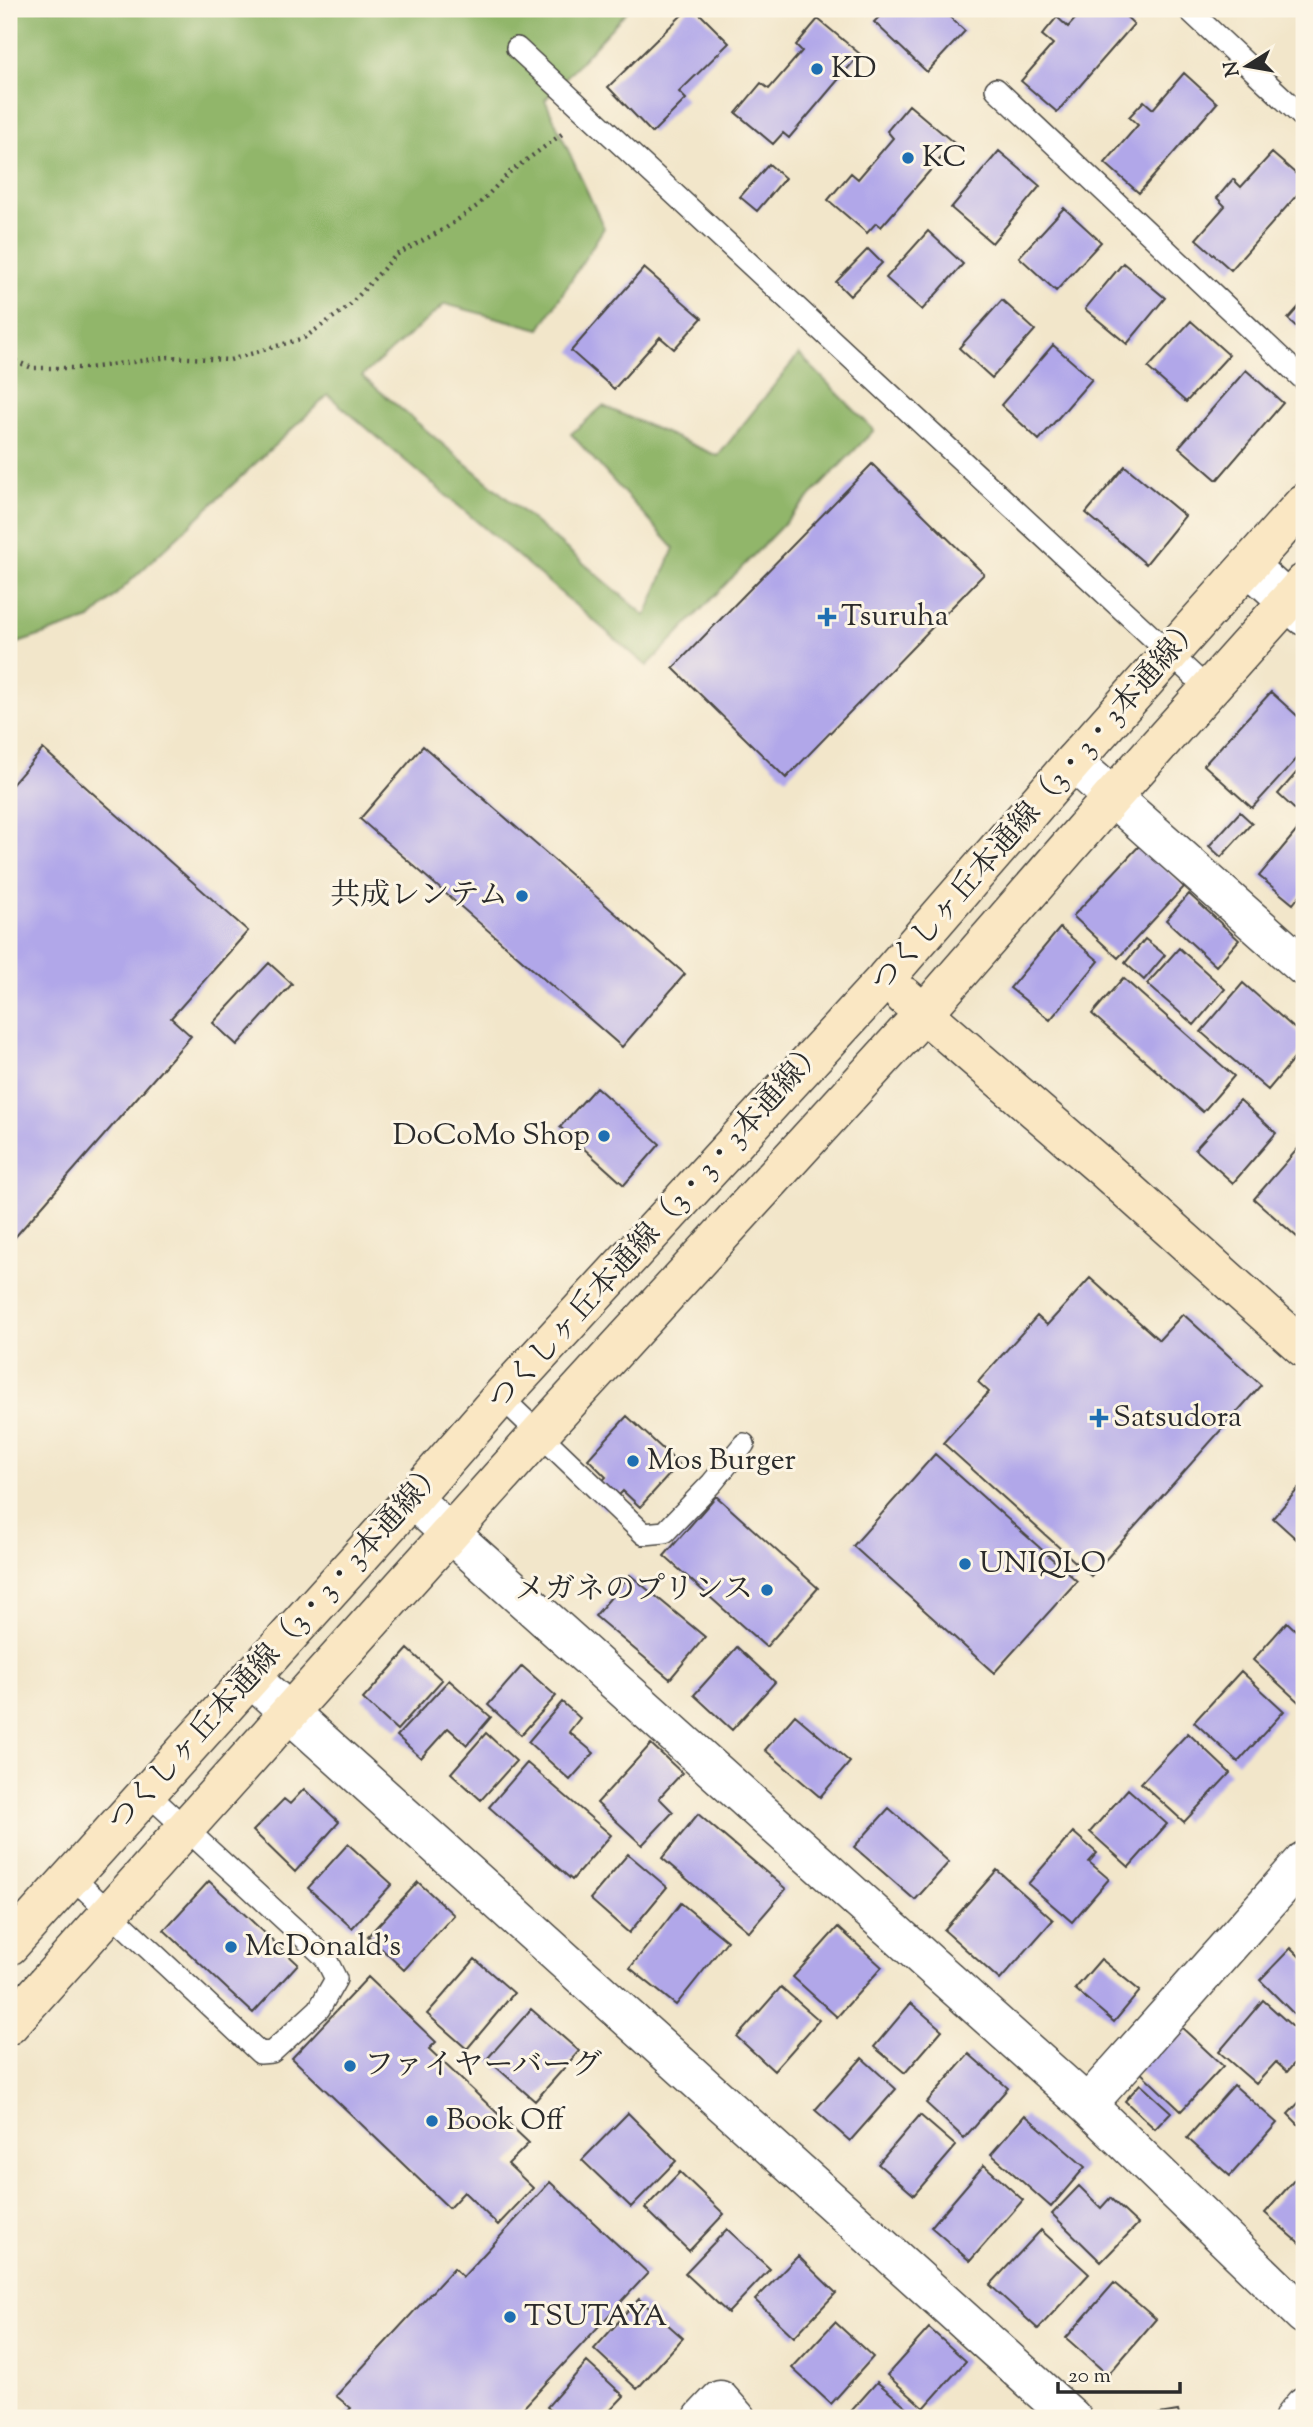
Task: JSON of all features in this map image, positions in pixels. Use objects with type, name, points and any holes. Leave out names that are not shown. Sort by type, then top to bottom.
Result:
[{"type":"street","name":"つくしヶ丘本通線（3・3・3本通線）","points":[[9,1946],[501,1397],[885,979],[1073,762],[1304,503]]},
{"type":"street","points":[[1249,566],[1299,600]]},
{"type":"street","name":"つくしヶ丘本通線（3・3・3本通線）","points":[[9,2025],[539,1434],[924,1013],[1113,796],[1209,690],[1299,600]]},
{"type":"street","points":[[1073,762],[1304,967]]},
{"type":"street","points":[[885,979],[1304,1348]]},
{"type":"street","points":[[412,1499],[1087,2105],[1304,2315]]},
{"type":"street","points":[[251,1678],[1072,2418]]},
{"type":"street","points":[[1087,2105],[1304,1861]]},
{"type":"street","points":[[704,2418],[720,2400],[736,2418]]},
{"type":"street","points":[[1294,2418],[1304,2406]]},
{"type":"lane","points":[[1188,9],[1304,118]]},
{"type":"lane","points":[[517,48],[1209,690]]},
{"type":"lane","points":[[996,89],[1304,380]]},
{"type":"lane","points":[[501,1397],[644,1534],[665,1532],[712,1483],[744,1444]]},
{"type":"lane","points":[[71,1876],[260,2053],[272,2052],[319,2009],[335,1979],[325,1957],[147,1793]]},
{"type":"path","points":[[9,358],[32,368],[88,368],[169,357],[230,360],[304,338],[348,307],[396,255],[446,228],[477,206],[510,172],[588,114]]},
{"type":"green space","points":[[9,9],[629,9],[545,100],[604,228],[540,329],[445,304],[362,376],[646,616],[674,548],[571,434],[603,406],[718,456],[799,354],[874,430],[647,666],[328,395],[90,619],[9,646]]},
{"type":"building","points":[[688,9],[695,9],[729,43],[679,92],[686,99],[652,133],[608,87]]},
{"type":"building","points":[[887,9],[941,9],[965,31],[927,72],[874,22]]},
{"type":"building","points":[[1084,9],[1118,9],[1134,24],[1057,112],[1021,81],[1053,44],[1042,35],[1057,17],[1068,27]]},
{"type":"building","name":"KD","points":[[818,19],[860,54],[789,138],[783,133],[773,144],[736,113],[761,83],[769,89],[802,51],[796,45]]},
{"type":"building","points":[[1184,73],[1217,103],[1139,193],[1105,163],[1138,125],[1129,117],[1144,101],[1153,109]]},
{"type":"building","name":"KC","points":[[909,105],[954,143],[881,227],[876,223],[867,233],[828,200],[851,173],[858,179],[893,138],[887,131]]},
{"type":"building","points":[[999,151],[1040,186],[992,243],[951,208]]},
{"type":"building","points":[[1272,153],[1304,181],[1304,187],[1231,270],[1196,239],[1225,206],[1217,198],[1233,179],[1241,187]]},
{"type":"building","points":[[769,164],[785,178],[757,211],[740,197]]},
{"type":"building","points":[[1064,208],[1101,242],[1056,291],[1019,257]]},
{"type":"building","points":[[928,231],[963,264],[922,310],[886,278]]},
{"type":"building","points":[[868,249],[882,263],[850,296],[836,282]]},
{"type":"building","points":[[1123,263],[1165,298],[1127,344],[1085,309]]},
{"type":"building","points":[[644,268],[702,318],[674,349],[660,337],[614,389],[571,351]]},
{"type":"building","points":[[1002,300],[1035,330],[992,378],[959,348]]},
{"type":"building","points":[[1304,301],[1304,334],[1288,319]]},
{"type":"building","points":[[1191,321],[1229,355],[1186,402],[1148,368]]},
{"type":"building","points":[[1053,345],[1092,379],[1039,440],[1001,405]]},
{"type":"building","points":[[1246,370],[1283,403],[1217,480],[1179,447]]},
{"type":"building","points":[[872,464],[984,574],[786,778],[673,668]]},
{"type":"building","points":[[1125,466],[1185,516],[1146,564],[1086,513]]},
{"type":"building","points":[[1271,692],[1304,722],[1304,751],[1252,808],[1204,765]]},
{"type":"building","name":"共成レンテム","points":[[423,746],[685,974],[622,1047],[360,819]]},
{"type":"building","points":[[43,749],[248,931],[171,1018],[191,1036],[9,1244],[9,788]]},
{"type":"building","points":[[1304,764],[1304,818],[1278,794]]},
{"type":"building","points":[[1240,812],[1252,823],[1221,857],[1209,846]]},
{"type":"building","points":[[1299,828],[1304,832],[1304,890],[1293,904],[1259,876]]},
{"type":"building","points":[[1140,845],[1184,887],[1118,958],[1073,916]]},
{"type":"building","points":[[1189,894],[1239,940],[1216,966],[1166,920]]},
{"type":"building","points":[[1060,928],[1099,961],[1050,1020],[1010,988]]},
{"type":"building","points":[[1145,939],[1165,955],[1144,980],[1125,963]]},
{"type":"building","points":[[1179,948],[1225,989],[1194,1025],[1147,984]]},
{"type":"building","points":[[269,963],[292,984],[237,1045],[213,1023]]},
{"type":"building","points":[[1123,978],[1234,1076],[1203,1112],[1092,1014]]},
{"type":"building","points":[[1243,983],[1304,1037],[1304,1047],[1268,1090],[1201,1032]]},
{"type":"building","points":[[596,1087],[660,1144],[624,1185],[560,1127]]},
{"type":"building","points":[[1240,1100],[1276,1133],[1233,1183],[1195,1149]]},
{"type":"building","points":[[1301,1145],[1304,1147],[1304,1228],[1297,1237],[1254,1199]]},
{"type":"building","name":"Satsudora","points":[[1090,1278],[1159,1340],[1183,1314],[1261,1385],[1091,1576],[943,1443],[989,1392],[978,1382],[1037,1316],[1047,1325]]},
{"type":"building","name":"Mos Burger","points":[[627,1416],[679,1464],[640,1507],[623,1491],[605,1510],[589,1496],[606,1477],[588,1459]]},
{"type":"building","name":"UNIQLO","points":[[935,1454],[1077,1581],[994,1673],[853,1546]]},
{"type":"building","points":[[1304,1482],[1304,1546],[1273,1518]]},
{"type":"building","points":[[716,1496],[818,1588],[766,1647],[664,1556]]},
{"type":"building","points":[[630,1575],[705,1637],[670,1679],[595,1616]]},
{"type":"building","points":[[1287,1622],[1304,1638],[1304,1707],[1253,1660]]},
{"type":"building","points":[[737,1647],[775,1682],[732,1730],[694,1695]]},
{"type":"building","points":[[408,1649],[442,1680],[397,1730],[363,1699]]},
{"type":"building","points":[[522,1666],[556,1696],[521,1735],[488,1705]]},
{"type":"building","points":[[1241,1671],[1284,1711],[1238,1762],[1194,1722]]},
{"type":"building","points":[[449,1680],[491,1717],[467,1745],[448,1728],[421,1758],[397,1736]]},
{"type":"building","points":[[562,1702],[580,1718],[569,1732],[594,1753],[570,1780],[528,1742]]},
{"type":"building","points":[[795,1715],[850,1762],[820,1797],[765,1750]]},
{"type":"building","points":[[486,1733],[516,1761],[481,1800],[451,1773]]},
{"type":"building","points":[[1188,1733],[1230,1773],[1184,1822],[1141,1783]]},
{"type":"building","points":[[651,1744],[682,1773],[659,1798],[673,1812],[642,1845],[597,1803]]},
{"type":"building","points":[[527,1763],[611,1835],[572,1880],[489,1807]]},
{"type":"building","points":[[304,1789],[339,1822],[295,1872],[253,1831],[284,1799],[290,1804]]},
{"type":"building","points":[[1128,1789],[1167,1824],[1129,1867],[1090,1832]]},
{"type":"building","points":[[889,1808],[949,1862],[915,1900],[854,1847]]},
{"type":"building","points":[[698,1814],[786,1889],[749,1932],[662,1858]]},
{"type":"building","points":[[1073,1832],[1097,1853],[1089,1862],[1109,1879],[1072,1922],[1028,1884]]},
{"type":"building","points":[[348,1844],[392,1884],[352,1928],[308,1888]]},
{"type":"building","points":[[628,1854],[667,1887],[629,1933],[590,1899]]},
{"type":"building","points":[[997,1870],[1053,1920],[1000,1980],[944,1930]]},
{"type":"building","name":"McDonald's","points":[[209,1881],[298,1964],[253,2013],[164,1930]]},
{"type":"building","points":[[418,1882],[454,1915],[404,1970],[368,1936]]},
{"type":"building","points":[[681,1903],[727,1941],[676,2005],[630,1968]]},
{"type":"building","points":[[838,1927],[882,1967],[837,2017],[793,1977]]},
{"type":"building","points":[[1291,1948],[1304,1961],[1304,2024],[1260,1980]]},
{"type":"building","points":[[475,1959],[514,1993],[467,2049],[427,2014]]},
{"type":"building","points":[[1101,1959],[1140,1991],[1114,2022],[1075,1989]]},
{"type":"building","points":[[368,1977],[436,2042],[429,2049],[529,2143],[508,2164],[533,2188],[498,2225],[464,2192],[449,2208],[292,2058]]},
{"type":"building","points":[[781,1987],[819,2020],[774,2071],[737,2037]]},
{"type":"building","points":[[1263,2000],[1304,2037],[1304,2052],[1287,2072],[1276,2062],[1256,2084],[1219,2052]]},
{"type":"building","points":[[911,2003],[942,2030],[905,2073],[874,2047]]},
{"type":"building","points":[[531,2009],[579,2051],[535,2101],[487,2059]]},
{"type":"building","points":[[1179,2025],[1223,2066],[1181,2111],[1137,2069]]},
{"type":"building","points":[[969,2054],[1008,2088],[964,2138],[926,2103]]},
{"type":"building","points":[[862,2058],[896,2089],[850,2141],[815,2110]]},
{"type":"building","points":[[1140,2084],[1171,2112],[1155,2129],[1125,2101]]},
{"type":"building","points":[[1234,2085],[1277,2123],[1230,2176],[1187,2138]]},
{"type":"building","points":[[1304,2097],[1304,2130],[1288,2114]]},
{"type":"building","points":[[628,2113],[676,2161],[631,2207],[582,2160]]},
{"type":"building","points":[[920,2115],[956,2146],[914,2195],[878,2164]]},
{"type":"building","points":[[1025,2115],[1085,2167],[1051,2207],[991,2154]]},
{"type":"building","points":[[984,2165],[1023,2200],[970,2261],[931,2227]]},
{"type":"building","points":[[1304,2169],[1304,2247],[1265,2213]]},
{"type":"building","points":[[680,2172],[724,2214],[689,2251],[645,2208]]},
{"type":"building","points":[[550,2182],[648,2273],[514,2418],[342,2418],[351,2408],[336,2396],[454,2268],[463,2277]]},
{"type":"building","points":[[1079,2186],[1101,2208],[1110,2198],[1138,2224],[1101,2262],[1052,2214]]},
{"type":"building","points":[[727,2229],[770,2269],[728,2313],[685,2273]]},
{"type":"building","points":[[1041,2230],[1089,2274],[1038,2329],[990,2285]]},
{"type":"building","points":[[798,2256],[836,2293],[794,2337],[755,2300]]},
{"type":"building","points":[[1114,2283],[1156,2319],[1108,2375],[1066,2338]]},
{"type":"building","points":[[639,2299],[683,2338],[637,2389],[594,2349]]},
{"type":"building","points":[[835,2322],[873,2357],[831,2404],[792,2368]]},
{"type":"building","points":[[929,2328],[966,2361],[924,2408],[887,2375]]},
{"type":"building","points":[[587,2362],[624,2396],[603,2418],[559,2418],[547,2407]]},
{"type":"building","points":[[877,2382],[920,2418],[845,2418]]},
{"type":"building","points":[[1178,2411],[1180,2418],[1160,2418],[1159,2414]]},
{"type":"place","name":"KD","points":[[817,69]]},
{"type":"place","name":"KC","points":[[908,158]]},
{"type":"place","name":"Tsuruha","points":[[827,617]]},
{"type":"place","name":"共成レンテム","points":[[522,896]]},
{"type":"place","name":"DoCoMo Shop","points":[[604,1136]]},
{"type":"place","name":"Satsudora","points":[[1099,1418]]},
{"type":"place","name":"Mos Burger","points":[[633,1461]]},
{"type":"place","name":"UNIQLO","points":[[965,1564]]},
{"type":"place","name":"メガネのプリンス","points":[[767,1590]]},
{"type":"place","name":"McDonald's","points":[[231,1947]]},
{"type":"place","name":"ファイヤーバーグ","points":[[350,2066]]},
{"type":"place","name":"Book Off","points":[[432,2121]]},
{"type":"place","name":"TSUTAYA","points":[[510,2317]]}]
